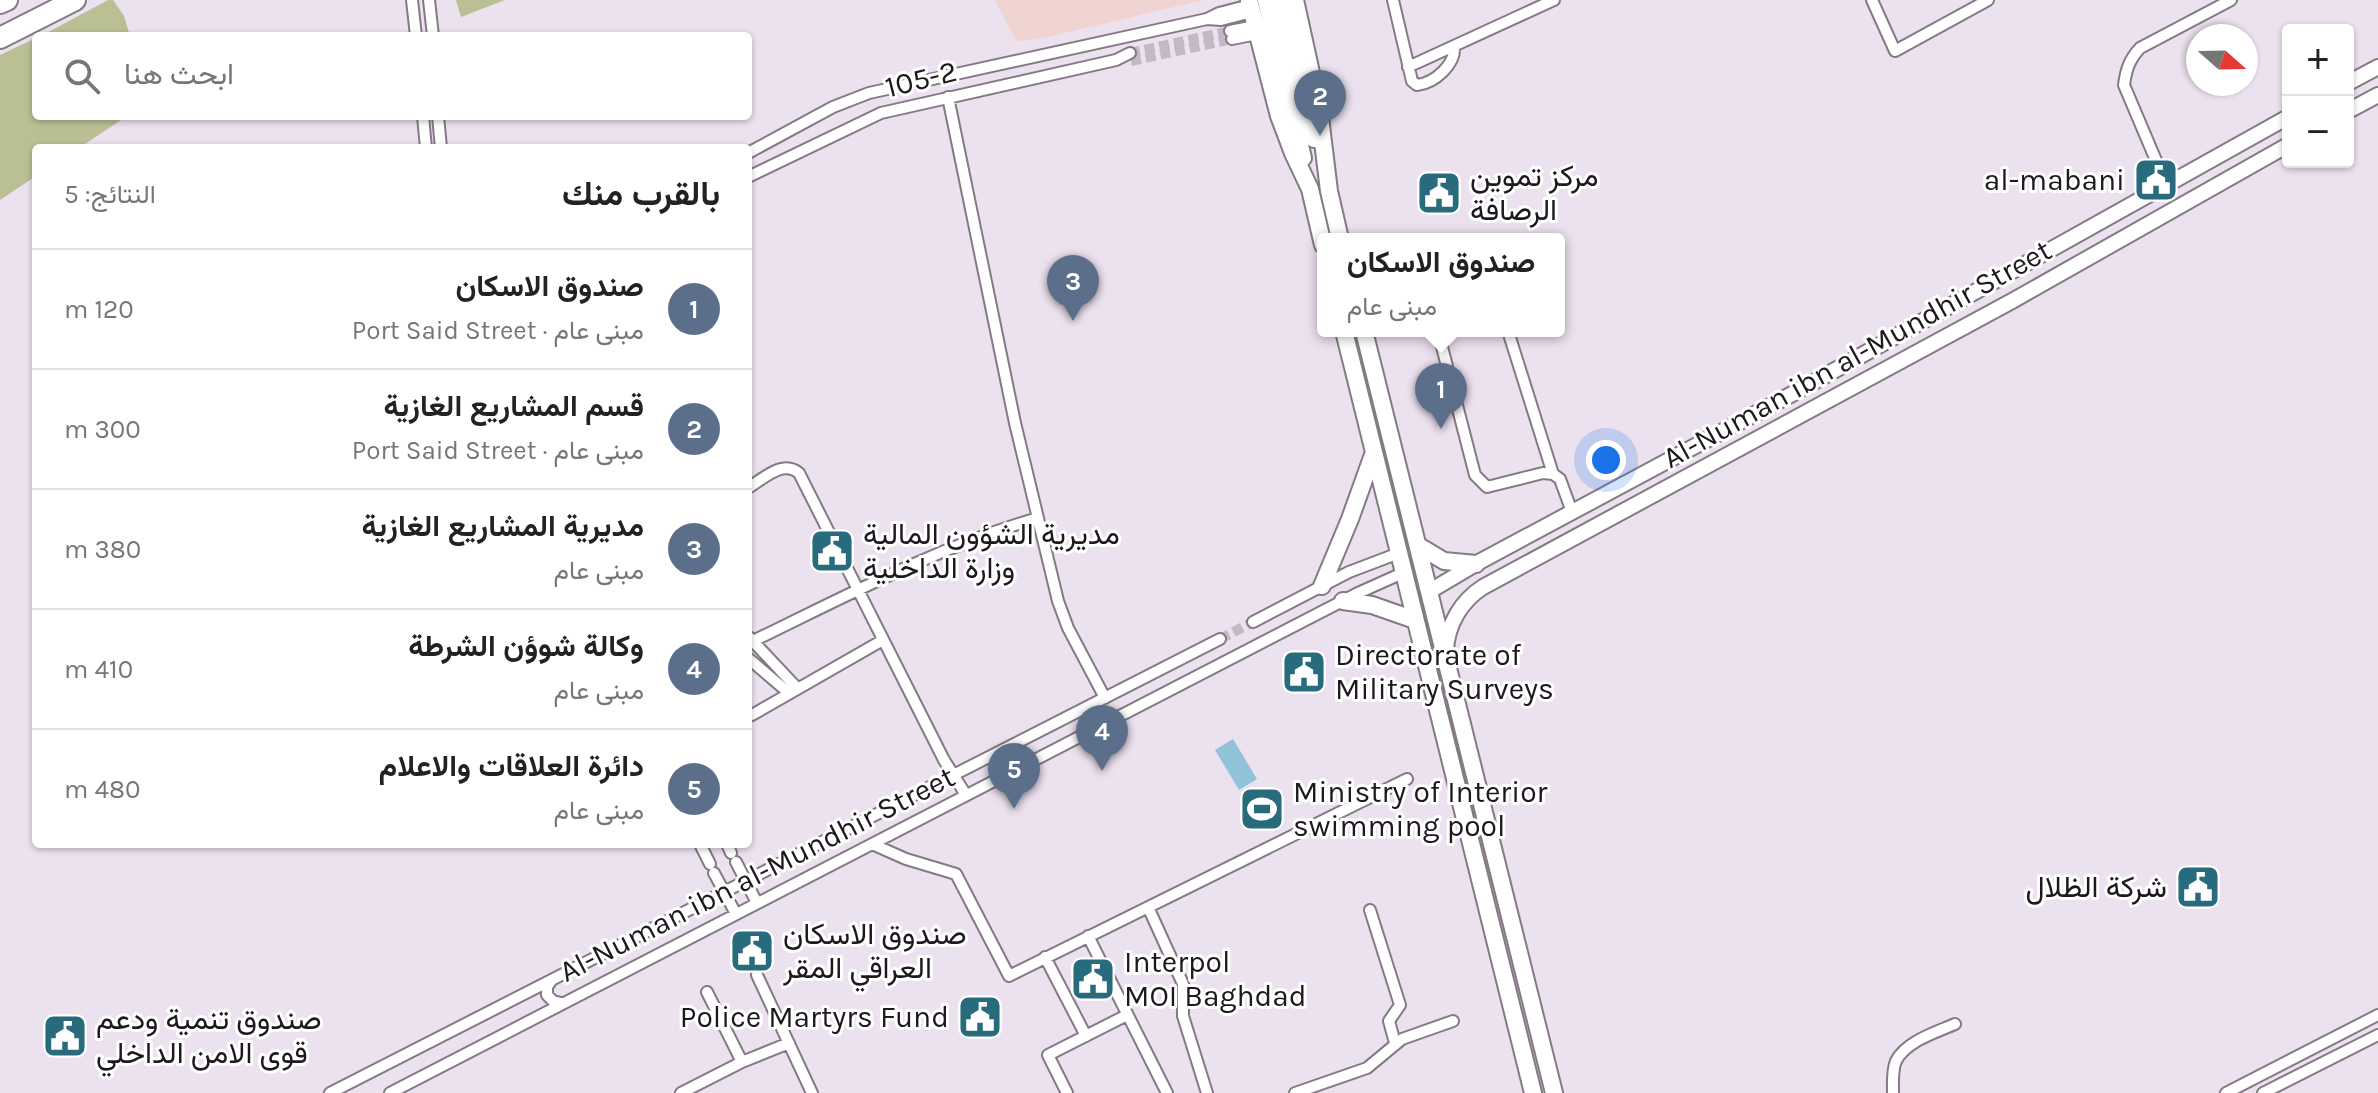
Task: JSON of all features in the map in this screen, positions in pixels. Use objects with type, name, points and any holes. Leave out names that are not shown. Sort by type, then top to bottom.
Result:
[{"type":"highway","points":[[0,3],[7,0]]},
{"type":"highway","points":[[0,38],[75,0]]},
{"type":"main road","points":[[1280,0],[1339,233]]},
{"type":"main road","points":[[1295,0],[1323,129],[1329,191]]},
{"type":"main road","points":[[1255,13],[1310,189],[1320,233]]},
{"type":"main road","points":[[1255,13],[1285,135],[1310,189]]},
{"type":"main road","points":[[1346,337],[1533,1093]]},
{"type":"main road","points":[[1366,337],[1554,1093]]},
{"type":"main road","points":[[1322,586],[1374,450]]},
{"type":"main road","points":[[1419,546],[1444,561],[1476,564]]},
{"type":"main road","points":[[1343,601],[1372,605],[1415,620]]},
{"type":"street","points":[[412,0],[416,32]]},
{"type":"street","points":[[429,0],[433,32]]},
{"type":"street","points":[[1393,0],[1408,67],[1412,81],[1417,85],[1424,85],[1451,64],[1455,57],[1454,46]]},
{"type":"street","points":[[1408,67],[1554,0]]},
{"type":"street","points":[[1872,0],[1895,51],[1988,0]]},
{"type":"street","points":[[2166,184],[2124,85],[2126,71],[2131,58],[2140,48],[2231,0]]},
{"type":"street","points":[[752,151],[833,107],[869,93],[1207,19],[1219,13],[1255,13]]},
{"type":"street","points":[[1231,35],[1255,13]]},
{"type":"street","name":"105-2","points":[[752,175],[867,119],[895,109],[1130,57]]},
{"type":"street","points":[[2354,80],[2378,67]]},
{"type":"street","points":[[2354,108],[2378,95]]},
{"type":"street","points":[[948,97],[1009,395],[1064,619],[1105,698]]},
{"type":"street","points":[[423,120],[426,144]]},
{"type":"street","points":[[438,120],[441,144]]},
{"type":"street","name":"Al-Numan ibn al-Mundhir Street","points":[[1430,591],[1794,393],[2282,120]]},
{"type":"street","name":"Al-Numan ibn al-Mundhir Street","points":[[1446,659],[1446,645],[1453,620],[1475,592],[2012,301],[2282,148]]},
{"type":"street","points":[[2141,198],[2153,220]]},
{"type":"street","points":[[1442,337],[1475,475],[1480,483],[1487,487],[1543,473],[1553,474],[1595,527]]},
{"type":"street","points":[[1510,337],[1553,474]]},
{"type":"street","points":[[1872,349],[1883,370]]},
{"type":"street","points":[[1794,393],[1805,413]]},
{"type":"street","points":[[752,486],[782,468],[796,470],[966,795]]},
{"type":"street","points":[[752,638],[964,541],[1038,518]]},
{"type":"street","points":[[1253,622],[1365,564],[1399,553]]},
{"type":"street","name":"Al-Numan ibn al-Mundhir Street","points":[[390,1093],[1343,601],[1405,572]]},
{"type":"street","name":"Al-Numan ibn al-Mundhir Street","points":[[330,1093],[1220,639]]},
{"type":"street","points":[[752,715],[883,640]]},
{"type":"street","points":[[752,641],[793,690]]},
{"type":"street","points":[[1184,658],[1193,678]]},
{"type":"street","points":[[752,661],[793,690]]},
{"type":"street","points":[[872,844],[906,859],[956,874],[1009,976],[1407,779]]},
{"type":"street","points":[[702,848],[736,914]]},
{"type":"street","points":[[731,853],[757,903]]},
{"type":"street","points":[[1148,907],[1183,984],[1183,1016],[1207,1093]]},
{"type":"street","points":[[1370,910],[1400,1005],[1389,1021],[1395,1043]]},
{"type":"street","points":[[1088,936],[1167,1093]]},
{"type":"street","points":[[1045,957],[1086,1036]]},
{"type":"street","points":[[757,975],[812,1093]]},
{"type":"street","points":[[553,980],[547,987],[547,995],[561,1003]]},
{"type":"street","points":[[707,992],[742,1062]]},
{"type":"street","points":[[1067,1093],[1048,1055],[1127,1015]]},
{"type":"street","points":[[2226,1093],[2378,1015]]},
{"type":"street","points":[[1295,1093],[1370,1066],[1395,1043],[1453,1021]]},
{"type":"street","points":[[1893,1093],[1895,1063],[1902,1054],[1921,1040],[1955,1024]]},
{"type":"street","points":[[2263,1093],[2378,1035]]},
{"type":"street","points":[[681,1093],[742,1062],[789,1043]]},
{"type":"shaded area","points":[[995,0],[1203,0],[1044,38],[1016,41]]},
{"type":"green space","points":[[113,0],[124,16],[129,32],[48,32]]},
{"type":"green space","points":[[456,0],[505,0],[461,17]]},
{"type":"green space","points":[[32,40],[32,120],[121,120],[85,144],[32,144],[32,179],[0,200],[0,55]]},
{"type":"water","points":[[1233,739],[1257,779],[1239,790],[1215,750]]},
{"type":"tunnel","points":[[1130,53],[1230,31]]},
{"type":"tunnel","points":[[1131,61],[1232,39]]},
{"type":"tunnel","points":[[1220,639],[1253,622]]},
{"type":"place","name":"قسم المشاريع الغازية","points":[[1320,136]]},
{"type":"place","name":"al-mabani","points":[[2156,180]]},
{"type":"place","name":"مركز تموين الرصافة","points":[[1439,193]]},
{"type":"place","name":"مديرية المشاريع الغازية","points":[[1073,321]]},
{"type":"place","name":"صندوق الاسكان","points":[[1441,429]]},
{"type":"place","name":"مديرية الشؤون المالية وزارة الداخلية","points":[[832,551]]},
{"type":"place","name":"Directorate of Military Surveys","points":[[1304,672]]},
{"type":"place","name":"وكالة شوؤن الشرطة","points":[[1102,771]]},
{"type":"place","name":"دائرة العلاقات والاعلام","points":[[1014,809]]},
{"type":"place","name":"Ministry of Interior swimming pool","points":[[1262,809]]},
{"type":"place","name":"شركة الظلال","points":[[2198,887]]},
{"type":"place","name":"صندوق الاسكان العراقي المقر","points":[[752,951]]},
{"type":"place","name":"Interpol MOI Baghdad","points":[[1093,979]]},
{"type":"place","name":"Police Martyrs Fund","points":[[980,1017]]},
{"type":"place","name":"صندوق تنمية ودعم قوى الامن الداخلي","points":[[65,1036]]}]
